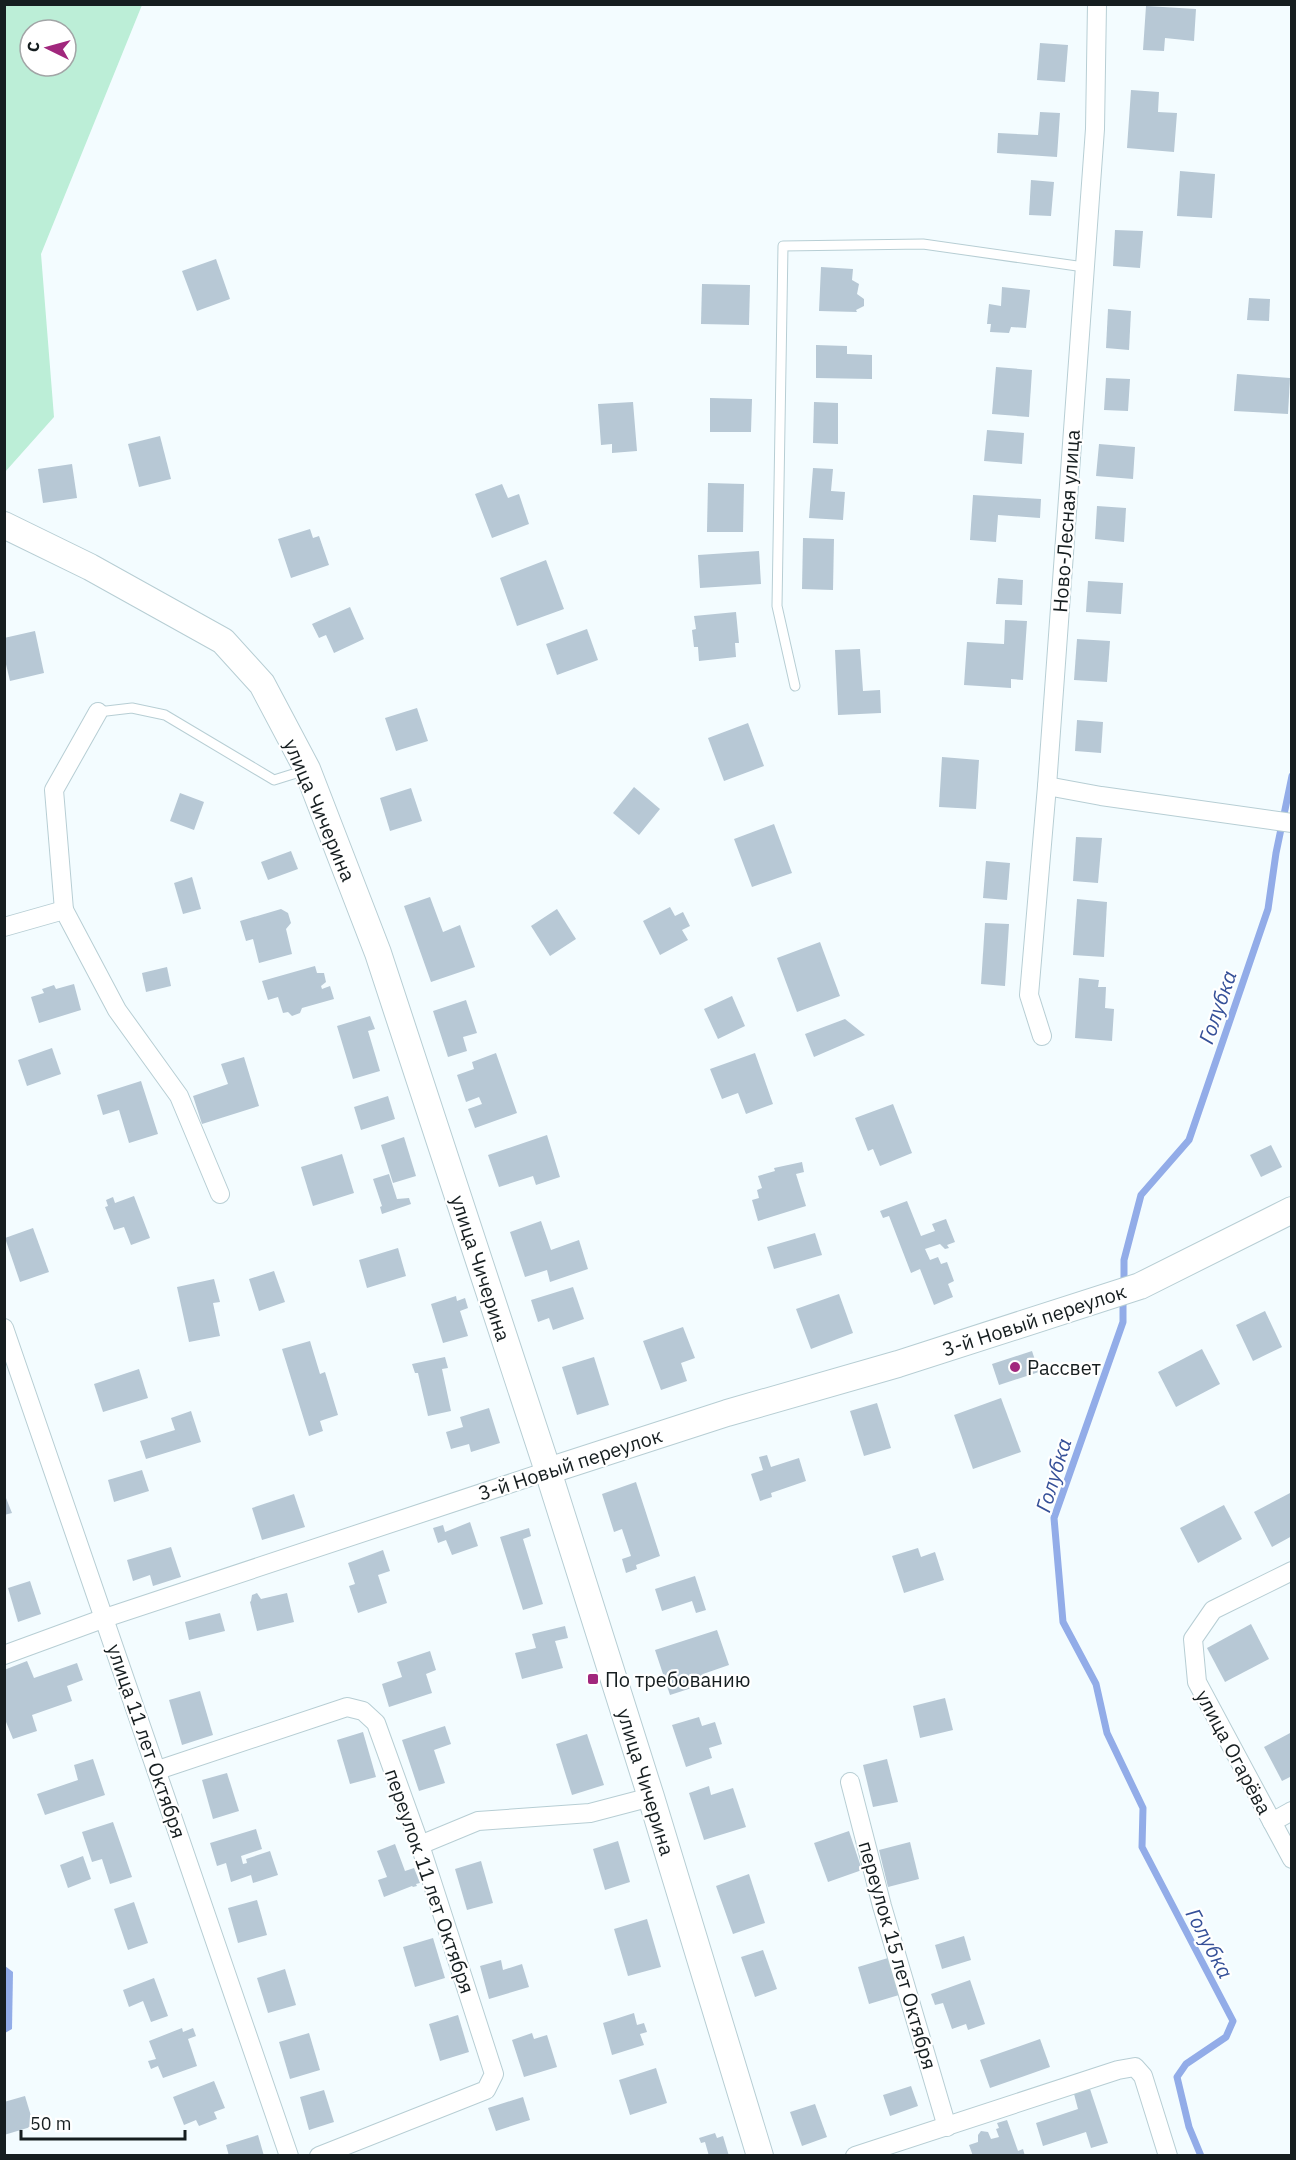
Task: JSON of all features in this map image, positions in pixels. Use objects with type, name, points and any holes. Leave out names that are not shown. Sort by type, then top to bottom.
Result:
[{"type":"street","name":"Ново-Лесная улица","points":[[1042,1036],[1029,995],[1047,786],[1095,129],[1097,4]]},
{"type":"street","name":"улица Чичерина","points":[[4,525],[90,567],[223,641],[262,684],[308,769],[378,953],[548,1471],[651,1797],[760,2156]]},
{"type":"street","points":[[98,712],[54,790],[64,910],[117,1010],[179,1096],[220,1194]]},
{"type":"street","points":[[1047,786],[1101,796],[1292,823]]},
{"type":"street","points":[[4,927],[64,910]]},
{"type":"street","name":"3-й Новый переулок","points":[[4,1655],[105,1618],[548,1471],[727,1413],[898,1364],[1140,1286],[1292,1210]]},
{"type":"street","name":"улица 11 лет Октября","points":[[4,1328],[289,2156]]},
{"type":"street","name":"улица Огарёва","points":[[1292,1571],[1213,1610],[1193,1639],[1197,1682],[1292,1859]]},
{"type":"street","name":"переулок 11 лет Октября","points":[[158,1770],[347,1707],[363,1711],[376,1723],[420,1845],[494,2074],[486,2091],[320,2156]]},
{"type":"street","name":"переулок 15 лет Октября","points":[[850,1782],[882,1906],[946,2127]]},
{"type":"street","points":[[420,1845],[478,1821],[590,1813],[651,1797]]},
{"type":"street","points":[[1272,1822],[1292,1811]]},
{"type":"street","points":[[855,2156],[1118,2070],[1135,2067],[1143,2076],[1168,2156]]},
{"type":"lane","points":[[795,686],[777,606],[783,246],[923,244],[1084,267]]},
{"type":"lane","points":[[98,712],[132,708],[165,715],[274,780],[308,769]]},
{"type":"green space","points":[[5,4],[142,5],[41,254],[54,417],[5,472]]},
{"type":"water","points":[[5,1966],[13,1972],[12,2029],[5,2033]]},
{"type":"building","points":[[1146,6],[1196,9],[1194,41],[1165,38],[1164,51],[1143,50]]},
{"type":"building","points":[[1040,43],[1068,45],[1065,82],[1037,80]]},
{"type":"building","points":[[1131,90],[1159,92],[1158,112],[1177,113],[1174,152],[1127,148]]},
{"type":"building","points":[[1040,112],[1060,113],[1057,157],[997,153],[998,133],[1038,135]]},
{"type":"building","points":[[1180,171],[1215,174],[1212,218],[1177,216]]},
{"type":"building","points":[[1031,180],[1054,182],[1051,216],[1029,215]]},
{"type":"building","points":[[1115,230],[1143,231],[1140,268],[1113,266]]},
{"type":"building","points":[[216,259],[230,299],[197,311],[182,271]]},
{"type":"building","points":[[821,267],[853,269],[852,280],[859,284],[857,294],[864,299],[864,306],[856,310],[857,312],[819,311]]},
{"type":"building","points":[[702,284],[750,285],[749,325],[701,324]]},
{"type":"building","points":[[1002,287],[1030,290],[1026,328],[1011,327],[1009,333],[990,332],[991,324],[987,324],[989,304],[1001,306]]},
{"type":"building","points":[[1249,298],[1270,299],[1269,321],[1247,320]]},
{"type":"building","points":[[1108,309],[1131,311],[1129,350],[1106,348]]},
{"type":"building","points":[[816,345],[847,346],[847,354],[872,355],[872,379],[816,378]]},
{"type":"building","points":[[996,367],[1032,370],[1029,417],[992,414]]},
{"type":"building","points":[[1237,374],[1290,378],[1288,414],[1234,411]]},
{"type":"building","points":[[1106,378],[1130,379],[1128,411],[1104,410]]},
{"type":"building","points":[[710,398],[752,399],[751,432],[710,432]]},
{"type":"building","points":[[633,402],[637,451],[612,453],[612,444],[601,445],[598,404]]},
{"type":"building","points":[[814,402],[838,403],[838,444],[813,443]]},
{"type":"building","points":[[987,430],[1024,433],[1022,464],[984,461]]},
{"type":"building","points":[[160,436],[171,479],[139,487],[128,444]]},
{"type":"building","points":[[1099,444],[1135,447],[1133,479],[1096,476]]},
{"type":"building","points":[[72,464],[77,498],[43,503],[38,469]]},
{"type":"building","points":[[813,468],[833,469],[831,491],[845,492],[843,520],[809,518]]},
{"type":"building","points":[[708,483],[744,484],[743,532],[707,532]]},
{"type":"building","points":[[502,484],[508,498],[519,494],[529,524],[492,538],[475,494]]},
{"type":"building","points":[[973,495],[1041,499],[1040,518],[998,515],[996,542],[970,540]]},
{"type":"building","points":[[1097,506],[1126,508],[1124,542],[1095,539]]},
{"type":"building","points":[[310,529],[313,538],[319,536],[329,565],[291,578],[278,539]]},
{"type":"building","points":[[803,538],[834,539],[833,590],[802,589]]},
{"type":"building","points":[[759,551],[761,584],[700,588],[698,555]]},
{"type":"building","points":[[546,560],[564,609],[517,626],[500,578]]},
{"type":"building","points":[[998,578],[1023,580],[1022,605],[996,604]]},
{"type":"building","points":[[1088,581],[1123,583],[1121,614],[1086,612]]},
{"type":"building","points":[[350,607],[364,639],[334,653],[326,635],[319,638],[312,624]]},
{"type":"building","points":[[736,612],[739,643],[735,643],[736,657],[699,661],[698,647],[694,647],[692,630],[696,629],[694,616]]},
{"type":"building","points":[[1005,620],[1027,621],[1023,680],[1011,679],[1011,688],[964,685],[967,642],[1004,644]]},
{"type":"building","points":[[587,629],[598,660],[557,675],[546,644]]},
{"type":"building","points":[[35,631],[44,673],[10,681],[4,656],[4,638]]},
{"type":"building","points":[[1077,639],[1110,641],[1107,682],[1074,680]]},
{"type":"building","points":[[860,649],[863,691],[880,690],[881,713],[838,715],[835,650]]},
{"type":"building","points":[[417,708],[428,741],[396,751],[385,718]]},
{"type":"building","points":[[1077,720],[1103,722],[1101,753],[1075,751]]},
{"type":"building","points":[[748,723],[764,766],[724,781],[708,738]]},
{"type":"building","points":[[942,757],[979,760],[976,809],[939,807]]},
{"type":"building","points":[[634,787],[660,809],[639,835],[613,813]]},
{"type":"building","points":[[411,788],[422,821],[390,831],[380,798]]},
{"type":"building","points":[[180,793],[204,802],[194,830],[170,821]]},
{"type":"building","points":[[774,824],[792,873],[752,887],[734,839]]},
{"type":"building","points":[[1076,837],[1102,838],[1098,883],[1073,881]]},
{"type":"building","points":[[291,851],[298,869],[268,880],[261,862]]},
{"type":"building","points":[[986,861],[1010,863],[1007,900],[983,898]]},
{"type":"building","points":[[192,877],[201,909],[183,914],[174,883]]},
{"type":"building","points":[[430,897],[443,932],[460,925],[475,967],[431,982],[404,906]]},
{"type":"building","points":[[1077,899],[1107,902],[1104,957],[1073,955]]},
{"type":"building","points":[[670,907],[675,916],[683,912],[690,926],[682,930],[688,940],[660,955],[643,921]]},
{"type":"building","points":[[281,909],[288,913],[291,923],[286,929],[292,954],[259,963],[253,939],[246,941],[240,921]]},
{"type":"building","points":[[557,909],[576,939],[550,956],[531,926]]},
{"type":"building","points":[[985,923],[1009,924],[1005,986],[981,984]]},
{"type":"building","points":[[820,942],[840,996],[797,1012],[777,958]]},
{"type":"building","points":[[315,966],[317,973],[324,973],[326,982],[321,986],[322,989],[330,986],[334,999],[302,1008],[300,1013],[292,1016],[288,1012],[283,1013],[278,997],[268,1000],[262,981]]},
{"type":"building","points":[[167,967],[171,986],[146,992],[142,973]]},
{"type":"building","points":[[1079,978],[1099,980],[1098,987],[1106,987],[1105,1008],[1114,1009],[1112,1041],[1075,1038]]},
{"type":"building","points":[[74,984],[81,1010],[39,1023],[31,997],[44,993],[42,989],[54,985],[56,989]]},
{"type":"building","points":[[732,996],[745,1026],[718,1039],[704,1009]]},
{"type":"building","points":[[466,1000],[477,1033],[463,1037],[467,1051],[448,1057],[433,1011]]},
{"type":"building","points":[[370,1016],[375,1029],[368,1031],[380,1071],[353,1079],[337,1026]]},
{"type":"building","points":[[845,1019],[865,1035],[814,1057],[805,1034]]},
{"type":"building","points":[[52,1048],[61,1074],[27,1086],[18,1060]]},
{"type":"building","points":[[496,1053],[517,1113],[475,1128],[468,1109],[482,1104],[479,1097],[466,1102],[457,1075],[474,1069],[472,1062]]},
{"type":"building","points":[[755,1053],[773,1104],[746,1114],[738,1093],[722,1099],[710,1069]]},
{"type":"building","points":[[244,1057],[259,1106],[202,1124],[193,1096],[228,1084],[221,1064]]},
{"type":"building","points":[[141,1081],[158,1134],[129,1143],[119,1110],[103,1115],[97,1095]]},
{"type":"building","points":[[388,1096],[395,1119],[361,1130],[354,1107]]},
{"type":"building","points":[[893,1104],[912,1153],[880,1166],[873,1149],[868,1151],[855,1118]]},
{"type":"building","points":[[547,1135],[560,1177],[536,1185],[533,1176],[499,1187],[488,1155]]},
{"type":"building","points":[[404,1137],[416,1176],[393,1183],[381,1145]]},
{"type":"building","points":[[1271,1145],[1282,1167],[1261,1177],[1250,1155]]},
{"type":"building","points":[[342,1154],[354,1193],[313,1206],[301,1167]]},
{"type":"building","points":[[802,1162],[804,1172],[796,1174],[806,1206],[758,1221],[752,1200],[759,1198],[757,1190],[762,1188],[758,1176],[775,1171],[774,1168]]},
{"type":"building","points":[[389,1174],[397,1199],[409,1198],[411,1204],[382,1214],[380,1207],[382,1206],[373,1179]]},
{"type":"building","points":[[134,1196],[150,1238],[131,1245],[124,1227],[114,1230],[105,1207],[108,1206],[106,1200],[113,1197],[115,1203]]},
{"type":"building","points":[[907,1201],[921,1236],[935,1231],[932,1224],[946,1219],[955,1242],[947,1245],[949,1248],[945,1249],[940,1244],[925,1249],[930,1260],[938,1257],[941,1264],[947,1262],[954,1281],[948,1284],[953,1297],[934,1305],[920,1269],[911,1273],[889,1216],[883,1218],[880,1211]]},
{"type":"building","points":[[541,1221],[551,1250],[579,1240],[588,1269],[550,1282],[547,1270],[525,1277],[510,1232]]},
{"type":"building","points":[[33,1228],[49,1272],[20,1282],[5,1238]]},
{"type":"building","points":[[815,1233],[822,1255],[774,1269],[767,1247]]},
{"type":"building","points":[[398,1248],[406,1276],[367,1288],[359,1260]]},
{"type":"building","points":[[274,1271],[285,1302],[259,1311],[249,1279]]},
{"type":"building","points":[[214,1279],[220,1302],[213,1303],[220,1336],[189,1342],[177,1287]]},
{"type":"building","points":[[573,1287],[584,1319],[553,1330],[549,1318],[538,1322],[531,1300]]},
{"type":"building","points":[[839,1294],[853,1333],[811,1349],[796,1309]]},
{"type":"building","points":[[456,1296],[457,1301],[465,1298],[468,1308],[460,1311],[468,1336],[443,1343],[431,1304]]},
{"type":"building","points":[[1265,1311],[1282,1347],[1253,1361],[1236,1325]]},
{"type":"building","points":[[683,1327],[695,1358],[681,1363],[687,1381],[661,1390],[643,1341]]},
{"type":"building","points":[[310,1341],[320,1374],[325,1372],[338,1415],[320,1421],[323,1431],[309,1436],[282,1349]]},
{"type":"building","points":[[1202,1349],[1220,1384],[1176,1407],[1158,1372]]},
{"type":"building","points":[[1032,1351],[1039,1372],[999,1385],[992,1364]]},
{"type":"building","points":[[445,1357],[448,1368],[442,1369],[451,1411],[428,1416],[418,1373],[415,1373],[412,1364]]},
{"type":"building","points":[[594,1357],[609,1405],[577,1415],[562,1367]]},
{"type":"building","points":[[139,1369],[148,1398],[103,1412],[94,1384]]},
{"type":"building","points":[[1001,1398],[1021,1452],[973,1469],[954,1415]]},
{"type":"building","points":[[877,1403],[891,1448],[864,1456],[850,1411]]},
{"type":"building","points":[[489,1408],[500,1443],[471,1452],[469,1444],[451,1449],[446,1432],[463,1427],[460,1417]]},
{"type":"building","points":[[191,1411],[201,1442],[146,1459],[140,1441],[175,1430],[171,1418]]},
{"type":"building","points":[[767,1455],[771,1467],[799,1458],[806,1481],[771,1493],[772,1497],[760,1501],[751,1474],[763,1470],[759,1457]]},
{"type":"building","points":[[142,1470],[149,1491],[114,1502],[108,1480]]},
{"type":"building","points":[[636,1482],[660,1556],[636,1565],[637,1569],[626,1573],[622,1559],[631,1556],[622,1529],[614,1532],[602,1494]]},
{"type":"building","points":[[1292,1492],[1292,1536],[1272,1547],[1254,1512]]},
{"type":"building","points":[[4,1493],[12,1513],[4,1515]]},
{"type":"building","points":[[294,1494],[305,1527],[262,1540],[252,1508]]},
{"type":"building","points":[[1224,1505],[1242,1539],[1198,1563],[1180,1528]]},
{"type":"building","points":[[470,1522],[478,1546],[452,1555],[446,1540],[438,1543],[433,1528],[443,1525],[445,1532]]},
{"type":"building","points":[[529,1528],[531,1536],[523,1539],[543,1604],[523,1610],[500,1537]]},
{"type":"building","points":[[171,1547],[181,1577],[153,1586],[150,1575],[133,1581],[127,1560]]},
{"type":"building","points":[[918,1548],[921,1557],[935,1552],[944,1580],[904,1593],[892,1556]]},
{"type":"building","points":[[383,1550],[390,1571],[378,1575],[387,1603],[358,1613],[349,1586],[355,1584],[348,1563]]},
{"type":"building","points":[[695,1576],[706,1610],[696,1613],[692,1601],[662,1611],[655,1589]]},
{"type":"building","points":[[30,1581],[41,1614],[18,1622],[8,1588]]},
{"type":"building","points":[[257,1593],[261,1599],[287,1593],[294,1622],[257,1631],[250,1602],[252,1595]]},
{"type":"building","points":[[220,1613],[225,1631],[189,1640],[185,1622]]},
{"type":"building","points":[[1251,1624],[1269,1659],[1225,1682],[1207,1648]]},
{"type":"building","points":[[565,1626],[568,1638],[555,1641],[563,1668],[522,1679],[515,1653],[536,1648],[532,1634]]},
{"type":"building","points":[[717,1630],[729,1665],[703,1674],[707,1683],[670,1695],[655,1650]]},
{"type":"building","points":[[430,1651],[436,1670],[426,1674],[432,1693],[389,1707],[382,1684],[402,1677],[397,1662]]},
{"type":"building","points":[[27,1661],[34,1678],[77,1663],[83,1680],[67,1686],[72,1701],[32,1715],[37,1731],[13,1739],[4,1717],[4,1670]]},
{"type":"building","points":[[200,1691],[213,1735],[182,1745],[169,1700]]},
{"type":"building","points":[[945,1698],[953,1730],[920,1738],[913,1706]]},
{"type":"building","points":[[699,1717],[702,1726],[715,1722],[722,1744],[709,1748],[712,1758],[686,1767],[672,1725]]},
{"type":"building","points":[[445,1726],[451,1744],[434,1750],[445,1783],[419,1791],[402,1740]]},
{"type":"building","points":[[363,1732],[376,1777],[350,1784],[337,1740]]},
{"type":"building","points":[[1292,1732],[1292,1776],[1282,1781],[1264,1747]]},
{"type":"building","points":[[587,1734],[604,1785],[572,1795],[556,1744]]},
{"type":"building","points":[[93,1759],[105,1795],[45,1815],[37,1794],[78,1780],[74,1765]]},
{"type":"building","points":[[887,1759],[898,1802],[873,1807],[863,1765]]},
{"type":"building","points":[[227,1773],[239,1811],[213,1819],[202,1780]]},
{"type":"building","points":[[709,1786],[711,1795],[733,1788],[746,1827],[704,1840],[689,1793]]},
{"type":"building","points":[[113,1822],[132,1877],[110,1884],[102,1859],[92,1862],[82,1832]]},
{"type":"building","points":[[256,1829],[262,1849],[241,1856],[243,1864],[247,1863],[246,1859],[270,1851],[278,1875],[253,1883],[251,1875],[231,1882],[226,1863],[217,1866],[210,1843]]},
{"type":"building","points":[[849,1831],[862,1870],[828,1882],[814,1843]]},
{"type":"building","points":[[618,1841],[630,1882],[605,1890],[593,1849]]},
{"type":"building","points":[[910,1842],[919,1879],[888,1887],[879,1850]]},
{"type":"building","points":[[395,1844],[405,1871],[414,1868],[420,1883],[384,1897],[378,1880],[387,1877],[377,1851]]},
{"type":"building","points":[[83,1856],[91,1879],[68,1888],[60,1865]]},
{"type":"building","points":[[481,1861],[493,1903],[467,1910],[455,1869]]},
{"type":"building","points":[[749,1874],[765,1923],[733,1934],[716,1886]]},
{"type":"building","points":[[257,1900],[267,1935],[238,1943],[228,1908]]},
{"type":"building","points":[[134,1902],[148,1943],[128,1950],[114,1909]]},
{"type":"building","points":[[647,1919],[661,1967],[628,1976],[614,1929]]},
{"type":"building","points":[[964,1936],[971,1960],[942,1969],[935,1945]]},
{"type":"building","points":[[433,1938],[445,1978],[415,1987],[403,1947]]},
{"type":"building","points":[[763,1950],[777,1989],[755,1997],[741,1957]]},
{"type":"building","points":[[888,1958],[899,1995],[869,2004],[858,1967]]},
{"type":"building","points":[[501,1960],[503,1970],[522,1964],[529,1987],[489,1999],[480,1966]]},
{"type":"building","points":[[285,1969],[296,2005],[268,2013],[257,1978]]},
{"type":"building","points":[[154,1978],[168,2016],[151,2022],[143,2001],[129,2007],[123,1990]]},
{"type":"building","points":[[970,1980],[985,2024],[968,2030],[966,2024],[952,2029],[943,2003],[935,2005],[931,1994]]},
{"type":"building","points":[[634,2013],[637,2025],[644,2023],[647,2032],[640,2034],[644,2045],[612,2055],[603,2023]]},
{"type":"building","points":[[458,2015],[469,2052],[440,2061],[429,2024]]},
{"type":"building","points":[[182,2028],[183,2032],[193,2028],[196,2036],[188,2039],[197,2066],[163,2078],[158,2066],[151,2069],[148,2061],[156,2059],[149,2041]]},
{"type":"building","points":[[309,2033],[320,2070],[290,2079],[279,2042]]},
{"type":"building","points":[[532,2033],[534,2039],[547,2035],[557,2067],[524,2077],[512,2040]]},
{"type":"building","points":[[1040,2039],[1050,2067],[990,2088],[980,2060]]},
{"type":"building","points":[[656,2068],[667,2103],[630,2115],[619,2080]]},
{"type":"building","points":[[214,2081],[225,2108],[214,2112],[217,2119],[199,2126],[196,2120],[184,2125],[173,2097]]},
{"type":"building","points":[[911,2086],[918,2106],[890,2116],[883,2095]]},
{"type":"building","points":[[1090,2089],[1108,2143],[1091,2148],[1086,2132],[1043,2146],[1036,2123],[1078,2109],[1074,2094]]},
{"type":"building","points":[[324,2090],[334,2122],[309,2130],[300,2097]]},
{"type":"building","points":[[25,2096],[34,2126],[4,2135],[4,2102]]},
{"type":"building","points":[[523,2097],[530,2120],[496,2131],[488,2108]]},
{"type":"building","points":[[815,2104],[827,2137],[802,2146],[790,2112]]},
{"type":"building","points":[[1007,2120],[1018,2151],[1023,2149],[1025,2156],[973,2156],[969,2145],[978,2142],[978,2135],[981,2131],[988,2132],[991,2139],[999,2137],[996,2129],[999,2128],[997,2123]]},
{"type":"building","points":[[715,2133],[717,2138],[723,2136],[729,2156],[709,2156],[705,2142],[701,2143],[699,2138]]},
{"type":"building","points":[[258,2135],[264,2156],[229,2156],[226,2145]]},
{"type":"waterway","name":"Голубка","points":[[1124,1287],[1124,1260],[1141,1195],[1189,1140],[1268,909],[1276,853],[1292,776]]},
{"type":"waterway","name":"Голубка","points":[[1123,1298],[1123,1322],[1054,1518],[1063,1622],[1096,1684],[1107,1733],[1143,1808],[1142,1847],[1233,2021],[1226,2037],[1186,2064],[1177,2077],[1189,2127],[1201,2156]]},
{"type":"place","name":"Рассвет","points":[[1015,1367]]},
{"type":"place","name":"По требованию","points":[[593,1679]]}]
